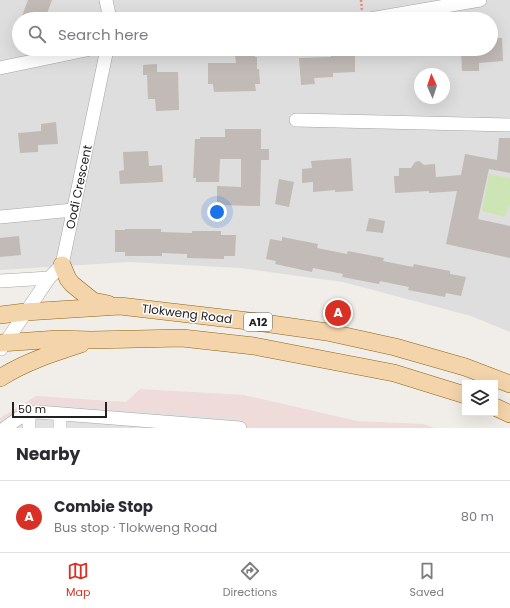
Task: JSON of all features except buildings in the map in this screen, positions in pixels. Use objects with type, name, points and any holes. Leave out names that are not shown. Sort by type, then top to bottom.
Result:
[{"type":"main road","points":[[62,266],[72,284],[93,301],[120,306]]},
{"type":"main road","name":"Tlokweng Road","points":[[0,316],[25,312],[120,306],[257,322],[327,332],[395,347],[465,367],[510,384]]},
{"type":"main road","name":"Tlokweng Road","points":[[2,345],[58,338],[91,340],[182,338],[254,346],[394,374],[462,394]]},
{"type":"main road","points":[[0,378],[14,369],[30,362],[91,340]]},
{"type":"main road","points":[[498,408],[510,414]]},
{"type":"street","points":[[106,0],[109,12]]},
{"type":"street","points":[[411,12],[480,0]]},
{"type":"street","points":[[0,68],[57,56]]},
{"type":"street","name":"Oodi Crescent","points":[[62,266],[106,56]]},
{"type":"street","points":[[296,120],[510,126]]},
{"type":"street","points":[[0,217],[73,210]]},
{"type":"street","points":[[2,345],[48,278],[62,266]]},
{"type":"street","points":[[0,281],[48,278]]},
{"type":"street","points":[[29,413],[29,428]]},
{"type":"street","points":[[5,428],[23,415],[29,413],[60,414],[92,422],[240,428]]},
{"type":"street","points":[[60,414],[60,428]]},
{"type":"shaded area","points":[[0,0],[510,0],[510,332],[471,316],[343,282],[240,268],[129,262],[0,270]]},
{"type":"shaded area","points":[[140,389],[244,395],[357,421],[423,424],[435,428],[0,428],[0,418],[36,396],[126,402]]},
{"type":"shaded area","points":[[41,404],[243,419],[242,428],[3,428]]},
{"type":"green space","points":[[489,174],[510,178],[510,204],[505,217],[482,211]]},
{"type":"place","name":"Combie Stop","points":[[338,313]]}]
